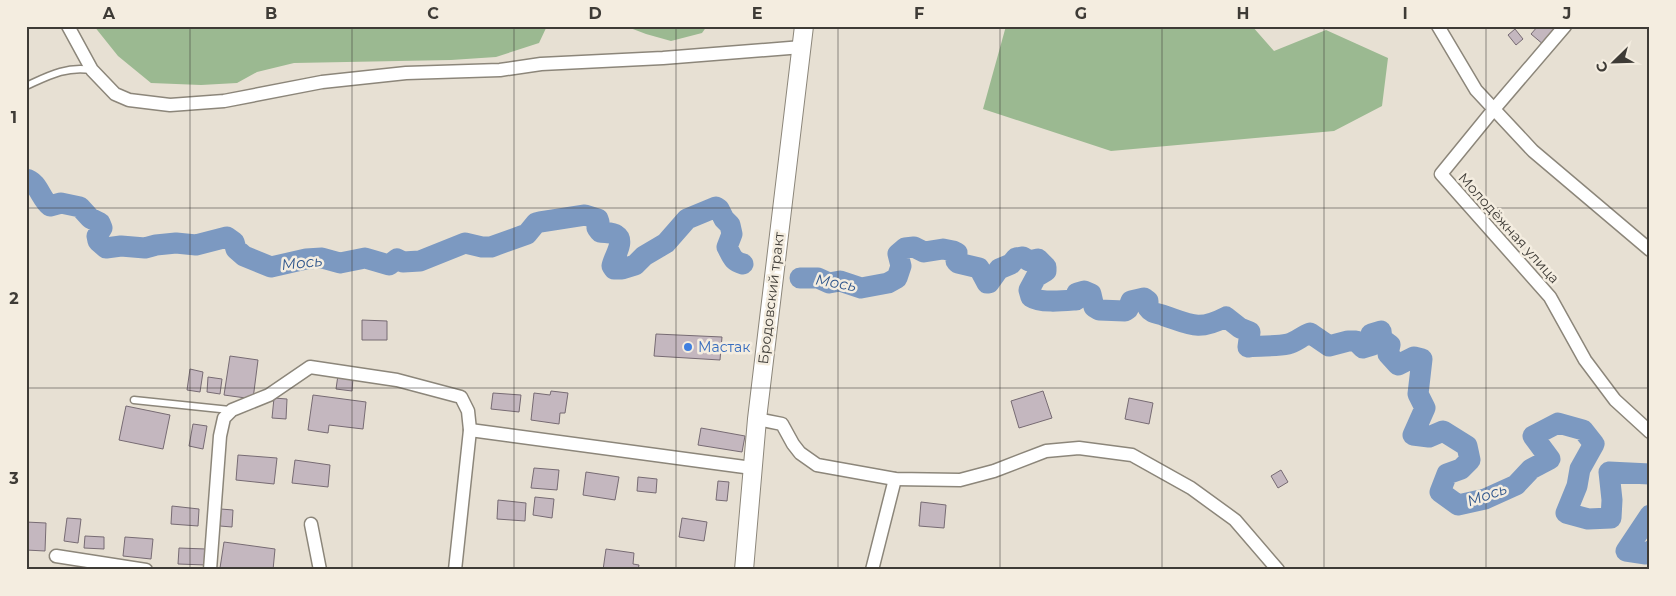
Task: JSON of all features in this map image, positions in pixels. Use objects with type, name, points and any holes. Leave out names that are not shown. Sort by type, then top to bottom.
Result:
[{"type":"main road","name":"Бродовский тракт","points":[[744,570],[757,419],[804,26]]},
{"type":"street","points":[[68,26],[92,70],[114,94],[128,100],[170,105],[224,101],[322,82],[406,73],[500,70],[541,64],[663,58],[802,47]]},
{"type":"street","points":[[1438,26],[1476,90],[1533,151],[1650,250]]},
{"type":"street","name":"Молодёжная улица","points":[[1565,26],[1441,174],[1550,297],[1585,360],[1615,400],[1650,432]]},
{"type":"street","points":[[210,570],[220,436],[224,418],[232,410],[269,395],[310,367],[397,380],[461,398],[468,411],[470,430],[455,570]]},
{"type":"street","points":[[757,419],[782,424],[800,453],[817,465],[895,479],[960,480],[994,471],[1046,451],[1079,448],[1132,455],[1191,488],[1235,520],[1278,570]]},
{"type":"street","points":[[470,430],[752,468]]},
{"type":"street","points":[[872,570],[895,479]]},
{"type":"street","points":[[311,524],[320,570]]},
{"type":"street","points":[[56,556],[146,570]]},
{"type":"lane","points":[[26,86],[49,75],[68,69],[92,70]]},
{"type":"lane","points":[[134,400],[232,410]]},
{"type":"green space","points":[[94,26],[547,26],[539,43],[496,57],[451,60],[294,63],[257,72],[237,83],[201,85],[151,83],[118,56]]},
{"type":"green space","points":[[625,26],[707,26],[702,33],[671,41]]},
{"type":"green space","points":[[1006,26],[1252,26],[1274,51],[1326,30],[1388,58],[1382,106],[1334,131],[1111,151],[983,109]]},
{"type":"building","points":[[1538,26],[1553,26],[1557,30],[1544,45],[1531,34]]},
{"type":"building","points":[[1515,29],[1523,39],[1516,45],[1508,35]]},
{"type":"building","points":[[362,320],[387,321],[387,340],[362,340]]},
{"type":"building","name":"Мастак","points":[[656,334],[722,337],[720,360],[654,356]]},
{"type":"building","points":[[230,356],[258,360],[253,399],[224,395]]},
{"type":"building","points":[[190,369],[203,372],[200,392],[187,390]]},
{"type":"building","points":[[338,375],[353,378],[352,391],[336,389]]},
{"type":"building","points":[[208,377],[222,379],[220,394],[207,392]]},
{"type":"building","points":[[551,391],[568,393],[565,413],[560,413],[559,424],[531,420],[534,393],[550,395]]},
{"type":"building","points":[[1043,391],[1052,418],[1019,428],[1011,401]]},
{"type":"building","points":[[493,393],[521,395],[519,412],[491,409]]},
{"type":"building","points":[[313,395],[366,402],[363,429],[329,425],[328,433],[308,430]]},
{"type":"building","points":[[274,398],[287,399],[286,419],[272,418]]},
{"type":"building","points":[[1129,398],[1153,403],[1149,424],[1125,419]]},
{"type":"building","points":[[126,406],[170,415],[163,449],[119,440]]},
{"type":"building","points":[[193,424],[207,426],[203,449],[189,446]]},
{"type":"building","points":[[701,428],[745,436],[742,452],[698,445]]},
{"type":"building","points":[[238,455],[277,458],[274,484],[236,480]]},
{"type":"building","points":[[295,460],[330,465],[328,487],[292,483]]},
{"type":"building","points":[[534,468],[559,470],[557,490],[531,488]]},
{"type":"building","points":[[1281,470],[1288,482],[1278,488],[1271,476]]},
{"type":"building","points":[[586,472],[619,477],[615,500],[583,495]]},
{"type":"building","points":[[638,477],[657,479],[656,493],[637,491]]},
{"type":"building","points":[[718,481],[729,482],[727,501],[716,500]]},
{"type":"building","points":[[535,497],[554,499],[552,518],[533,515]]},
{"type":"building","points":[[498,500],[526,503],[525,521],[497,519]]},
{"type":"building","points":[[921,502],[946,505],[944,528],[919,526]]},
{"type":"building","points":[[172,506],[199,509],[198,526],[171,524]]},
{"type":"building","points":[[221,509],[233,510],[232,527],[220,526]]},
{"type":"building","points":[[67,518],[81,519],[78,543],[64,541]]},
{"type":"building","points":[[682,518],[707,522],[704,541],[679,537]]},
{"type":"building","points":[[26,522],[46,523],[45,551],[26,550]]},
{"type":"building","points":[[85,536],[104,537],[104,549],[84,548]]},
{"type":"building","points":[[125,537],[153,539],[151,559],[123,556]]},
{"type":"building","points":[[224,542],[275,549],[273,570],[220,568]]},
{"type":"building","points":[[179,548],[206,549],[206,565],[178,564]]},
{"type":"building","points":[[606,549],[634,553],[633,564],[639,565],[638,570],[603,570]]},
{"type":"waterway","name":"Мось","points":[[26,179],[34,183],[50,206],[61,203],[80,207],[90,218],[100,223],[102,228],[97,236],[98,241],[106,248],[121,246],[145,248],[176,243],[196,245],[227,237],[234,242],[236,249],[244,256],[271,267],[306,259],[322,258],[340,263],[365,258],[389,265],[397,259],[403,262],[420,261],[465,243],[491,247],[527,234],[536,223],[585,215],[598,219],[597,228],[600,232],[612,233],[619,238],[620,241],[612,266],[614,269],[622,269],[635,265],[644,256],[666,243],[687,219],[716,207],[730,225],[732,234],[727,247],[731,256],[734,260],[743,264]]},
{"type":"waterway","name":"Мось","points":[[800,278],[818,278],[829,283],[840,281],[861,288],[888,283],[897,278],[901,266],[898,254],[905,248],[914,247],[924,252],[943,249],[957,253],[956,261],[958,263],[979,268],[987,283],[989,283],[999,269],[1011,264],[1016,258],[1023,257],[1029,261],[1038,259],[1046,267],[1046,271],[1036,277],[1029,290],[1031,297],[1035,299],[1051,301],[1076,300],[1077,293],[1084,291],[1091,294],[1094,307],[1099,310],[1125,311],[1128,309],[1131,301],[1144,298],[1148,301],[1148,308],[1151,311],[1189,324],[1209,324],[1226,317],[1240,328],[1250,332],[1248,347],[1288,344],[1310,333],[1329,346],[1356,341],[1363,348],[1373,345],[1371,334],[1381,331],[1382,339],[1390,345],[1388,354],[1398,365],[1414,357],[1422,359],[1418,394],[1425,408],[1413,435],[1429,437],[1443,431],[1467,446],[1470,460],[1461,469],[1447,474],[1440,492],[1458,505],[1485,499],[1516,485],[1531,469],[1550,459],[1533,436],[1558,423],[1583,430],[1594,444],[1580,469],[1577,486],[1566,513],[1588,519],[1611,518],[1612,500],[1609,472],[1650,474]]},
{"type":"waterway","name":"Мось","points":[[1650,515],[1626,551],[1646,554],[1650,551]]},
{"type":"place","name":"Мастак","points":[[688,347]]}]
